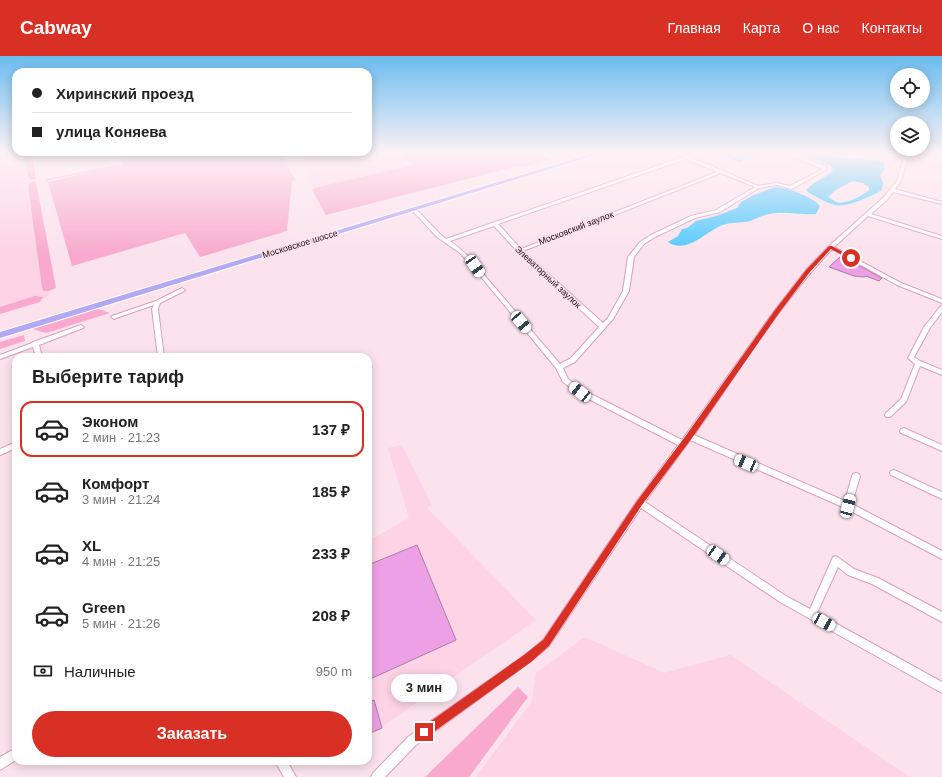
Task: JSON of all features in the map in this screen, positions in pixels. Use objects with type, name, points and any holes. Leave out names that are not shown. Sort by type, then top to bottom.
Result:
[{"type":"highway","name":"Московское шоссе","points":[[0,334],[480,187]]},
{"type":"highway","name":"Московское шоссе","points":[[0,334],[487,187]]},
{"type":"street","points":[[445,241],[602,187]]},
{"type":"street","name":"Московский заулок","points":[[520,251],[682,187]]},
{"type":"street","points":[[559,367],[573,360],[610,319],[626,291],[631,257],[642,243],[653,236],[693,217],[718,211],[758,187]]},
{"type":"street","points":[[377,777],[412,741],[528,658],[546,643],[640,503],[777,311],[808,271],[831,247],[869,215],[894,187]]},
{"type":"street","points":[[892,190],[942,203]]},
{"type":"street","points":[[412,209],[436,234],[462,252],[475,266],[559,367],[565,380],[580,392],[683,444]]},
{"type":"street","points":[[869,215],[942,238]]},
{"type":"street","name":"Элеваторный заулок","points":[[495,224],[520,251],[603,327]]},
{"type":"street","points":[[436,234],[455,237]]},
{"type":"street","points":[[831,247],[898,284],[942,301]]},
{"type":"street","points":[[114,317],[158,302],[182,290]]},
{"type":"street","points":[[158,302],[155,309],[160,353]]},
{"type":"street","points":[[942,308],[928,327],[911,358],[918,363],[942,373]]},
{"type":"street","points":[[0,357],[35,342],[81,327]]},
{"type":"street","points":[[35,342],[38,353]]},
{"type":"street","points":[[888,415],[904,400],[918,363]]},
{"type":"street","points":[[904,431],[942,448]]},
{"type":"street","points":[[689,436],[848,506],[942,555]]},
{"type":"street","points":[[0,452],[12,447]]},
{"type":"street","points":[[894,473],[942,496]]},
{"type":"street","points":[[848,506],[856,476]]},
{"type":"street","points":[[640,503],[783,599],[942,688]]},
{"type":"street","points":[[812,615],[836,560],[851,572],[875,581],[942,616]]},
{"type":"street","points":[[0,764],[12,756]]},
{"type":"street","points":[[283,765],[290,777]]},
{"type":"shaded area","points":[[0,187],[26,187],[49,296],[0,311]]},
{"type":"shaded area","points":[[28,187],[37,187],[56,288],[49,291],[43,291],[42,287]]},
{"type":"shaded area","points":[[49,187],[291,187],[287,231],[200,257],[185,233],[72,266]]},
{"type":"shaded area","points":[[320,187],[437,187],[326,215],[312,190]]},
{"type":"shaded area","points":[[35,296],[43,297],[40,302],[0,314],[0,307]]},
{"type":"shaded area","points":[[95,308],[110,313],[46,333],[29,328]]},
{"type":"shaded area","points":[[24,335],[25,341],[0,349],[0,342]]},
{"type":"shaded area","points":[[402,445],[432,505],[427,508],[536,620],[372,733],[372,539],[409,518],[388,448]]},
{"type":"shaded area","points":[[585,637],[664,673],[730,655],[910,777],[476,777],[532,701],[536,673]]},
{"type":"shaded area","points":[[518,687],[528,697],[469,777],[425,777]]},
{"type":"water","points":[[775,187],[793,191],[816,202],[820,206],[816,214],[772,213],[750,221],[720,226],[694,242],[681,246],[668,242],[678,236],[682,229],[687,228],[696,221],[716,216],[737,208],[741,202]]},
{"type":"water","points":[[810,187],[842,187],[828,197],[836,202],[843,203],[859,197],[869,190],[868,187],[882,187],[882,190],[859,201],[846,205],[835,205],[828,203],[806,190]]},
{"type":"building","points":[[841,256],[882,278],[879,281],[866,276],[854,276],[829,267]]},
{"type":"building","points":[[417,545],[456,640],[372,678],[372,563]]},
{"type":"building","points":[[374,700],[382,728],[372,732],[372,701]]},
{"type":"route","points":[[424,732],[528,658],[546,643],[640,503],[777,311],[808,271],[831,247],[851,258]]}]
